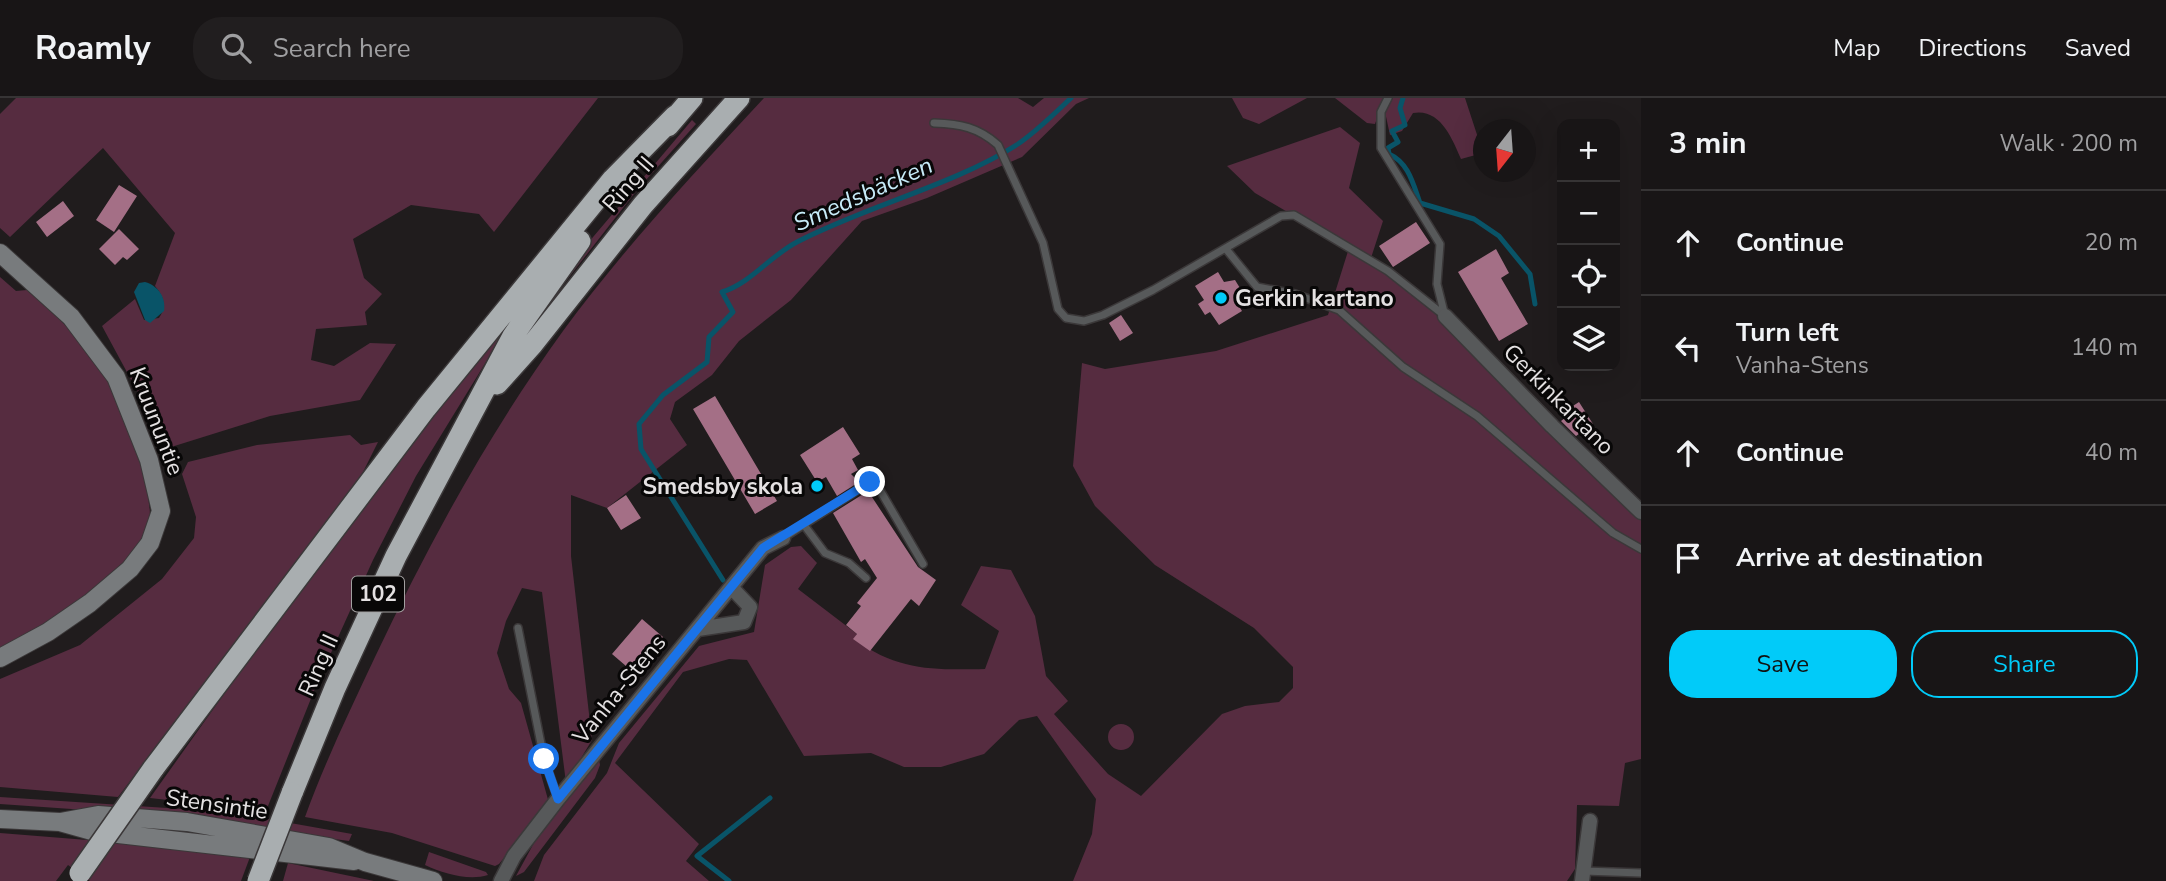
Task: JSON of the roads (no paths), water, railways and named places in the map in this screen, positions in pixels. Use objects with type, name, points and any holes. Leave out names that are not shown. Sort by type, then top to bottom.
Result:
[{"type":"highway","name":"Ring II","points":[[258,881],[335,688],[396,556],[480,404],[513,336],[582,238],[675,116],[692,98]]},
{"type":"highway","name":"Ring II","points":[[480,404],[532,345],[643,205],[739,98]]},
{"type":"highway","points":[[77,877],[153,769],[426,408],[613,179],[675,116]]},
{"type":"street","name":"Kruununtie","points":[[0,253],[72,317],[116,377],[149,460],[161,511],[150,543],[130,569],[48,632],[0,658]]},
{"type":"street","name":"Gerkinkartano","points":[[1445,316],[1552,426],[1641,512]]},
{"type":"street","name":"Vanha-Stens","points":[[501,881],[514,856],[558,799],[763,548],[783,538]]},
{"type":"street","points":[[698,629],[744,622],[747,619],[750,607],[732,588]]},
{"type":"street","name":"Stensintie","points":[[0,819],[60,822],[98,815],[187,822],[328,846],[365,862],[433,881]]},
{"type":"street","points":[[1583,876],[1590,821]]},
{"type":"lane","points":[[1388,98],[1381,112],[1378,129],[1381,148],[1440,244],[1437,284],[1445,316]]},
{"type":"lane","points":[[934,123],[963,124],[985,133],[998,145],[1043,243],[1058,309],[1066,318],[1084,321],[1103,315],[1226,249],[1281,216],[1294,215],[1388,271],[1445,316]]},
{"type":"lane","points":[[1226,249],[1257,287],[1295,294],[1339,310],[1403,367],[1477,416],[1613,533],[1641,549]]},
{"type":"lane","points":[[783,538],[870,482],[877,485],[923,564]]},
{"type":"lane","points":[[804,525],[825,553],[849,563],[866,578]]},
{"type":"lane","points":[[518,628],[544,759],[558,799]]},
{"type":"lane","points":[[1583,876],[1641,873]]},
{"type":"water","points":[[145,282],[158,290],[164,302],[164,311],[150,323],[145,320],[134,292],[139,283]]},
{"type":"waterway","name":"Smedsbäcken","points":[[723,580],[641,449],[639,424],[663,395],[707,362],[709,337],[733,312],[722,292],[742,282],[797,242],[993,159],[1025,139],[1071,98]]},
{"type":"waterway","points":[[1403,98],[1400,108],[1405,125],[1392,131],[1398,142],[1388,148],[1389,154],[1406,168],[1420,203],[1474,219],[1499,236],[1530,274],[1535,304]]},
{"type":"waterway","points":[[729,881],[697,856],[770,798]]},
{"type":"place","name":"Gerkin kartano","points":[[1221,298]]},
{"type":"place","name":"Smedsby skola","points":[[817,486]]}]
